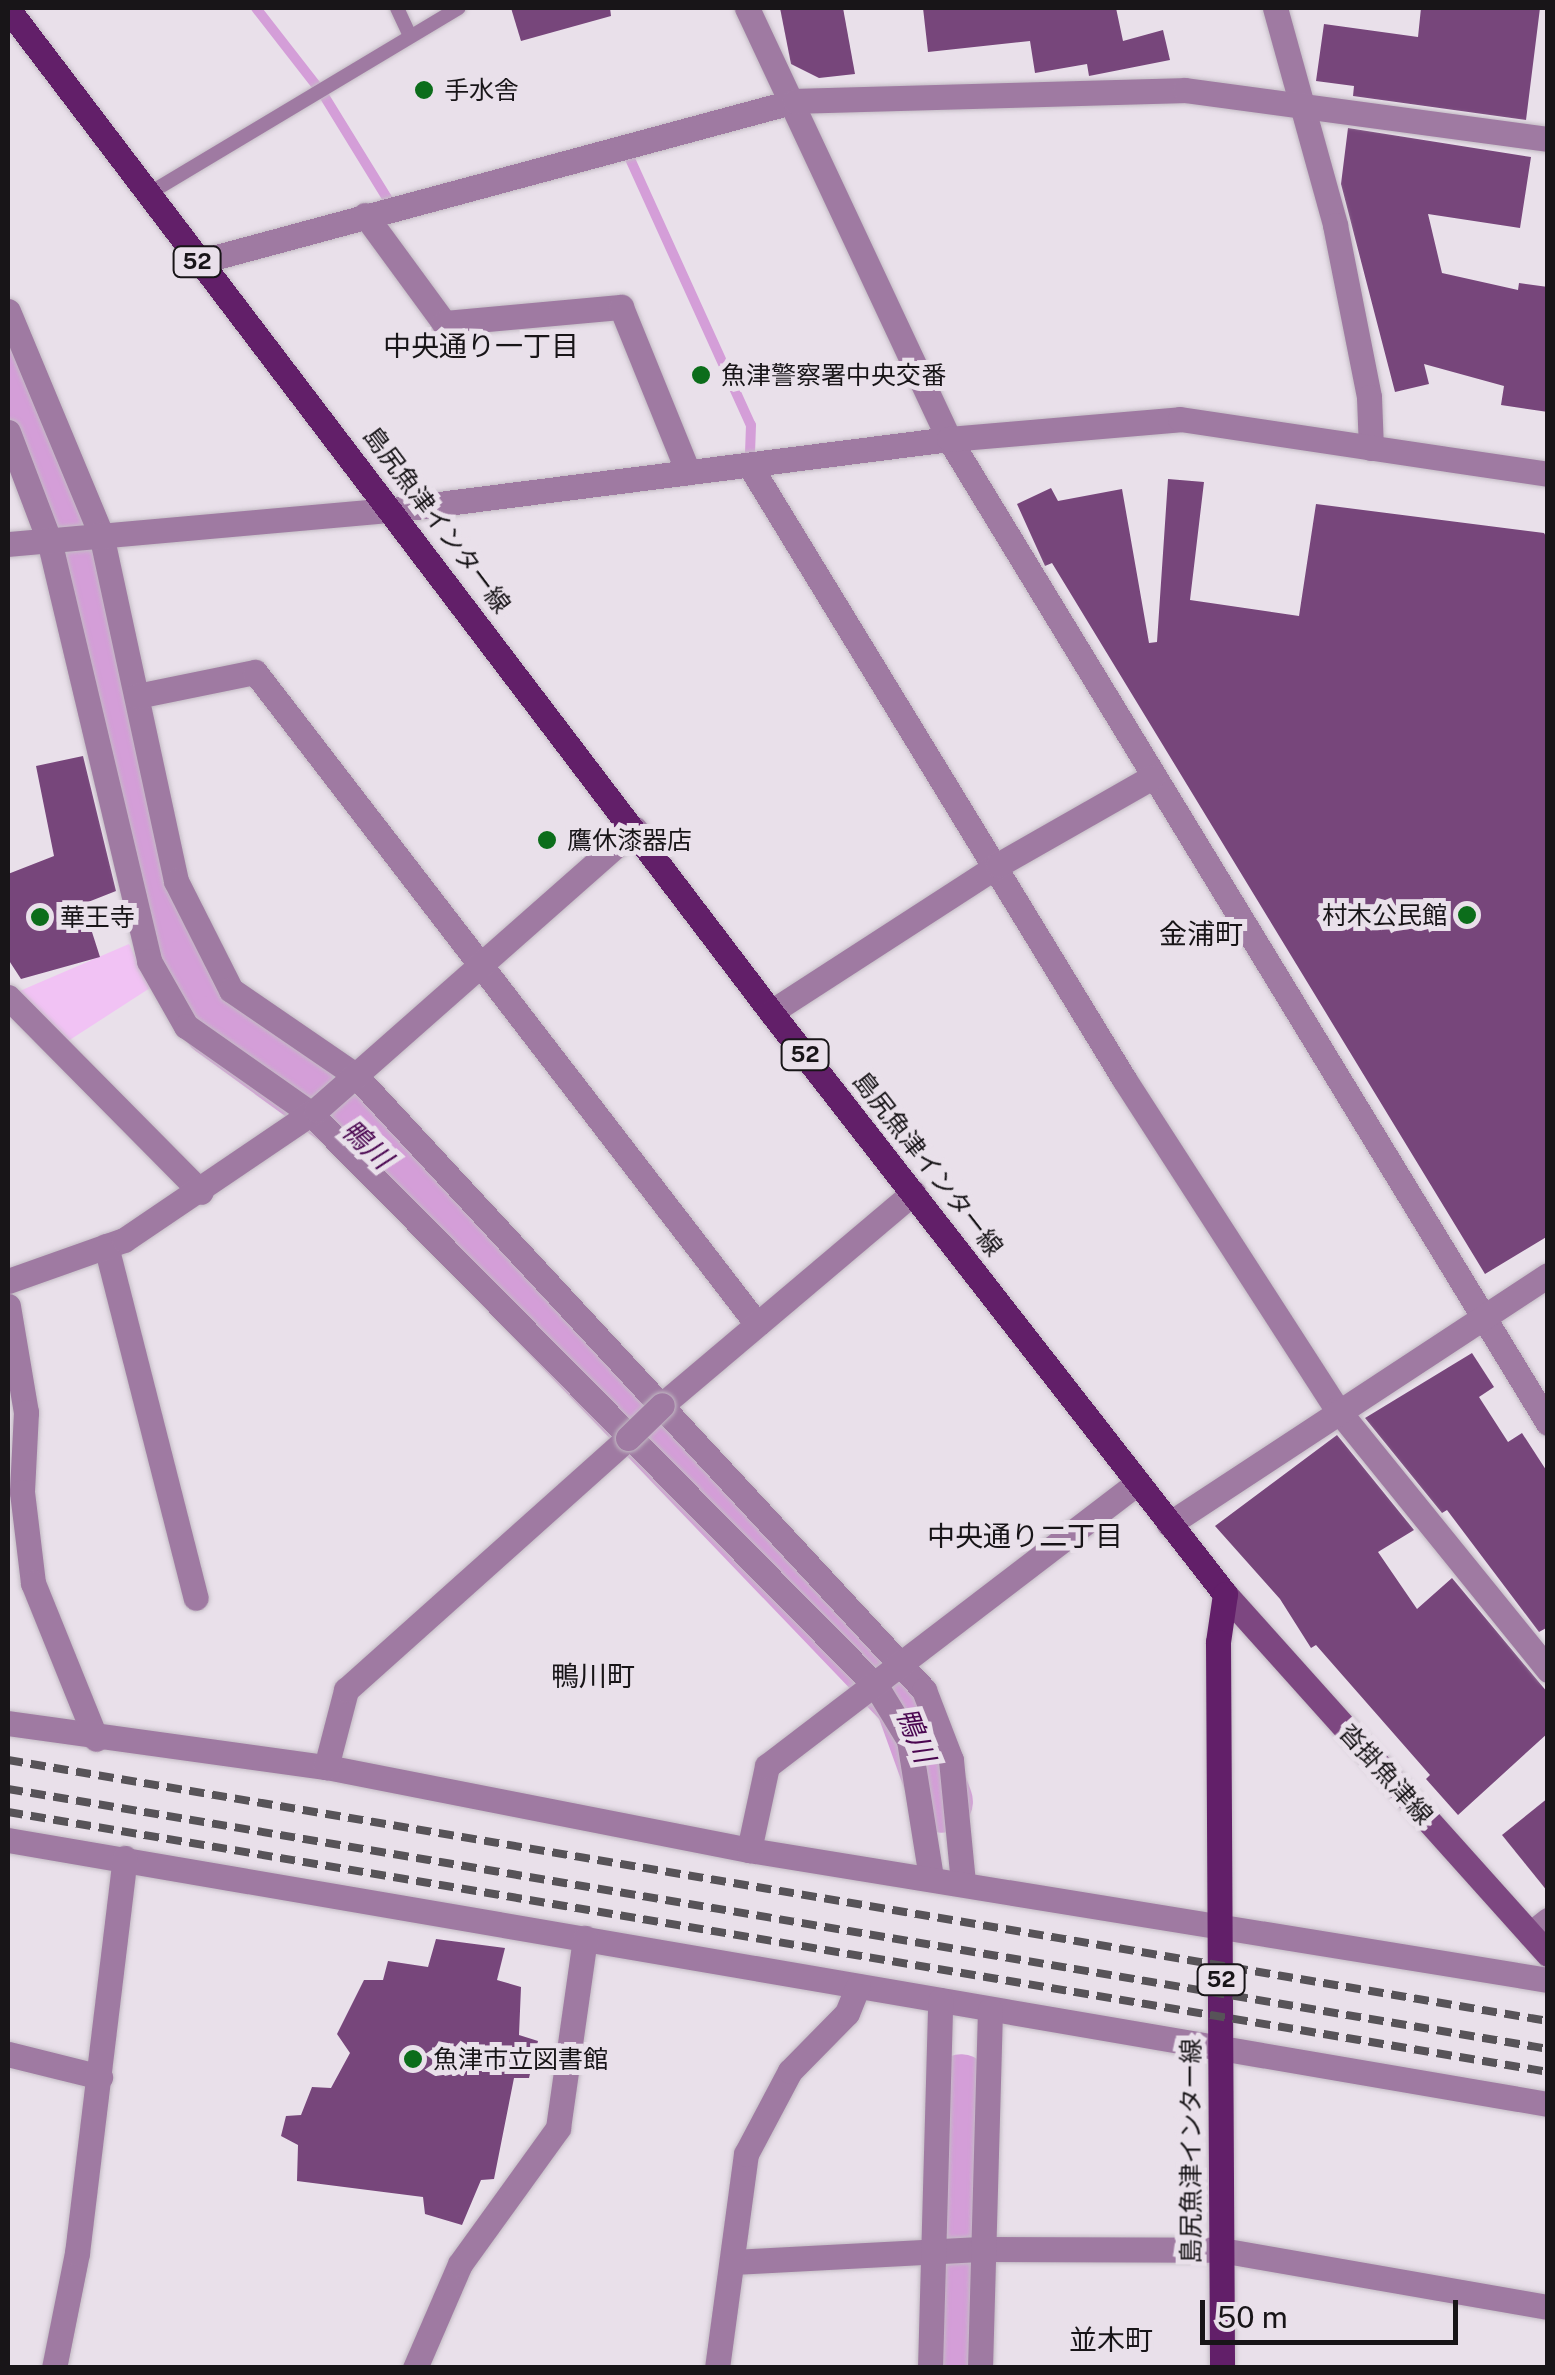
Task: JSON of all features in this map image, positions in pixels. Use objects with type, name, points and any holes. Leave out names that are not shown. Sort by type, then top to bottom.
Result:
[{"type":"main road","name":"島尻魚津インター線","points":[[8,10],[771,1012],[1225,1594],[1218,1642],[1222,2368]]},
{"type":"main road","name":"沓掛魚津線","points":[[1225,1594],[1542,1936]]},
{"type":"street","points":[[747,8],[795,101],[949,439],[1481,1318],[1548,1422]]},
{"type":"street","points":[[1276,8],[1350,301],[1371,448]]},
{"type":"street","points":[[198,262],[795,101],[1185,90],[1548,140]]},
{"type":"street","points":[[365,215],[444,323],[621,307],[688,472]]},
{"type":"street","points":[[8,311],[95,535],[137,696],[176,881],[230,990],[351,1078],[924,1690],[951,1760],[963,1883]]},
{"type":"street","points":[[8,544],[392,510],[949,439],[1180,418],[1548,474]]},
{"type":"street","points":[[8,432],[50,540],[149,960],[186,1026],[313,1112],[876,1686],[909,1740],[931,1878]]},
{"type":"street","points":[[750,466],[998,865],[1124,1079],[1338,1410],[1548,1670]]},
{"type":"street","points":[[137,696],[255,672],[757,1324]]},
{"type":"street","points":[[771,1012],[998,865],[1152,777]]},
{"type":"street","points":[[8,1281],[106,1246],[200,1192],[313,1112],[634,829]]},
{"type":"street","points":[[8,997],[200,1192]]},
{"type":"street","points":[[326,1768],[346,1690],[662,1405],[913,1192]]},
{"type":"street","points":[[106,1246],[196,1598]]},
{"type":"street","points":[[1169,1524],[1548,1275]]},
{"type":"street","points":[[8,1306],[26,1412],[22,1492],[33,1583],[96,1739]]},
{"type":"street","points":[[748,1850],[767,1766],[799,1736],[876,1686],[897,1665],[1136,1484]]},
{"type":"street","points":[[8,1723],[96,1739],[326,1768],[748,1850],[1222,1923],[1548,1980]]},
{"type":"street","points":[[8,1840],[1548,2104]]},
{"type":"street","points":[[54,2368],[78,2253],[125,1858]]},
{"type":"street","points":[[415,2368],[460,2264],[558,2128],[585,1938]]},
{"type":"street","points":[[717,2368],[746,2154],[790,2071],[847,2014],[858,1986]]},
{"type":"street","points":[[930,2368],[940,2000]]},
{"type":"street","points":[[980,2368],[976,2249],[990,2010]]},
{"type":"street","points":[[8,2054],[100,2077]]},
{"type":"street","points":[[733,2262],[935,2250],[1221,2250],[1548,2307]]},
{"type":"lane","points":[[397,8],[410,36]]},
{"type":"lane","points":[[148,194],[459,8]]},
{"type":"shaded area","points":[[129,944],[150,988],[65,1043],[15,993]]},
{"type":"building","points":[[511,8],[610,8],[611,16],[521,41]]},
{"type":"building","points":[[780,8],[843,8],[855,74],[819,78],[791,64]]},
{"type":"building","points":[[923,8],[1116,8],[1123,41],[1163,30],[1170,60],[1089,76],[1087,64],[1035,73],[1030,41],[928,52]]},
{"type":"building","points":[[1421,8],[1540,8],[1526,120],[1353,96],[1354,86],[1316,81],[1324,24],[1418,37]]},
{"type":"building","points":[[1348,128],[1531,157],[1520,228],[1428,214],[1442,273],[1518,290],[1519,283],[1548,287],[1548,412],[1501,405],[1504,386],[1424,364],[1429,384],[1395,392],[1341,184]]},
{"type":"building","points":[[1168,479],[1204,482],[1190,600],[1299,616],[1316,504],[1544,533],[1548,540],[1548,1236],[1485,1274],[1052,563],[1045,566],[1017,504],[1051,488],[1058,501],[1122,489],[1149,643],[1157,642]]},
{"type":"building","points":[[83,756],[116,891],[83,904],[100,957],[21,979],[8,959],[8,874],[54,856],[36,766]]},
{"type":"building","points":[[1472,1353],[1494,1387],[1479,1397],[1508,1442],[1522,1433],[1548,1473],[1548,1627],[1539,1632],[1447,1510],[1442,1513],[1365,1418]]},
{"type":"building","points":[[1337,1435],[1414,1530],[1378,1552],[1417,1609],[1452,1578],[1548,1693],[1548,1733],[1458,1815],[1426,1779],[1430,1775],[1316,1645],[1311,1648],[1280,1599],[1215,1526]]},
{"type":"building","points":[[1548,1798],[1548,1892],[1502,1835]]},
{"type":"building","points":[[436,1939],[505,1948],[497,1980],[521,1987],[519,2035],[538,2041],[529,2078],[514,2078],[494,2179],[481,2180],[462,2225],[425,2214],[423,2197],[297,2181],[298,2145],[281,2136],[286,2116],[301,2115],[312,2087],[331,2088],[350,2053],[337,2034],[364,1980],[383,1980],[388,1961],[428,1967]]},
{"type":"waterway","points":[[256,8],[323,94],[392,206]]},
{"type":"waterway","points":[[626,150],[751,425],[750,461]]},
{"type":"waterway","name":"鴨川","points":[[8,374],[55,475],[153,886],[181,972],[214,1026],[357,1130],[906,1702],[942,1802]]},
{"type":"waterway","name":"鴨川","points":[[951,2368],[961,2085]]},
{"type":"railway","points":[[8,1760],[1548,2021]]},
{"type":"railway","points":[[8,1789],[1548,2049]]},
{"type":"railway","points":[[8,1812],[1548,2072]]},
{"type":"place","name":"手水舎","points":[[424,90]]},
{"type":"place","name":"魚津警察署中央交番","points":[[701,375]]},
{"type":"place","name":"鷹休漆器店","points":[[547,840]]},
{"type":"place","name":"村木公民館","points":[[1467,915]]},
{"type":"place","name":"華王寺","points":[[40,917]]},
{"type":"place","name":"魚津市立図書館","points":[[413,2059]]},
{"type":"district","name":"中央通り一丁目","points":[[481,346]]},
{"type":"district","name":"金浦町","points":[[1201,934]]},
{"type":"district","name":"中央通り二丁目","points":[[1025,1536]]},
{"type":"district","name":"鴨川町","points":[[593,1676]]},
{"type":"district","name":"並木町","points":[[1111,2340]]}]
